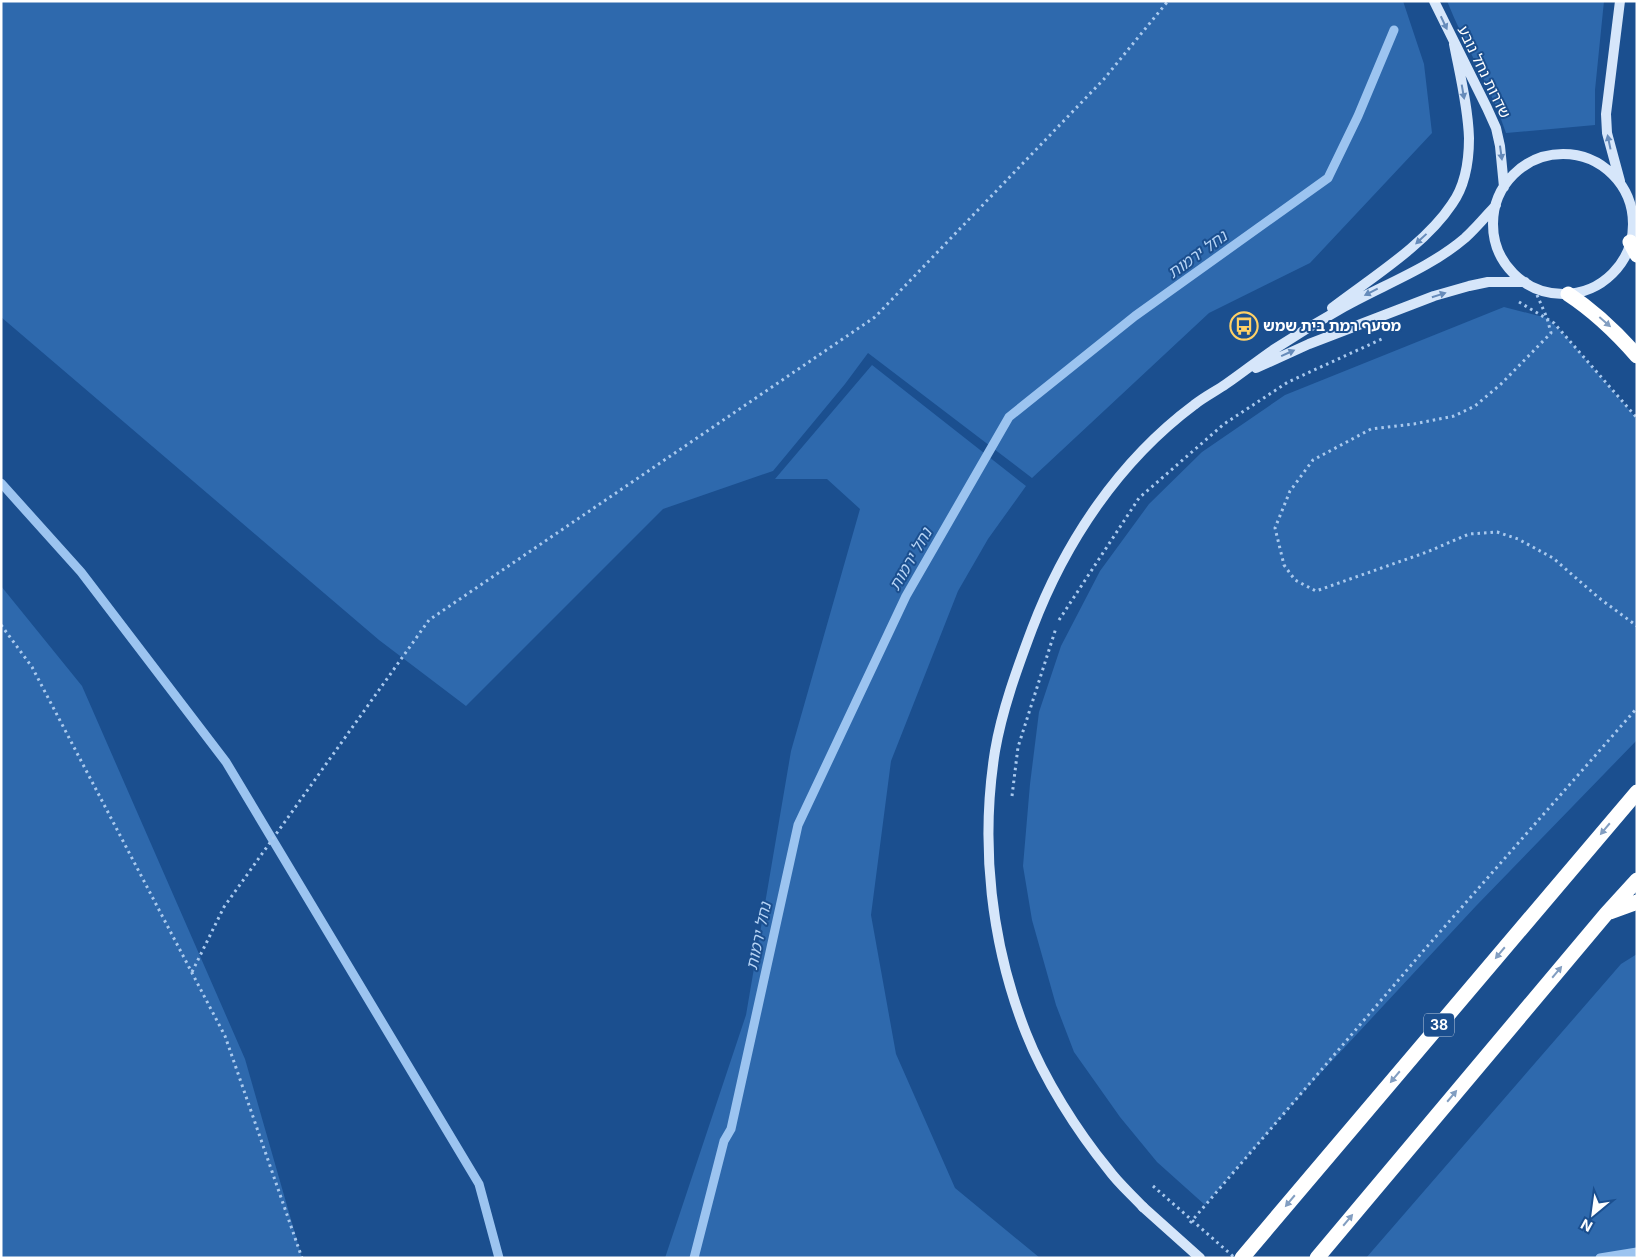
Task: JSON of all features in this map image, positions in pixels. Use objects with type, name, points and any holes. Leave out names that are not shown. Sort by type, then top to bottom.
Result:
[{"type":"highway","points":[[1568,294],[1585,305],[1613,329],[1637,356]]},
{"type":"highway","name":"38","points":[[1242,1258],[1637,792]]},
{"type":"highway","points":[[1316,1258],[1606,914],[1637,880]]},
{"type":"highway","points":[[1606,914],[1637,902]]},
{"type":"main road","name":"שדרות נחל נובע","points":[[1434,1],[1496,128],[1500,146],[1504,187]]},
{"type":"main road","points":[[1228,382],[1309,344],[1434,296],[1469,286],[1488,282],[1529,285],[1552,293],[1568,294],[1591,288],[1607,278],[1634,249],[1632,217],[1609,143],[1606,114],[1620,1]]},
{"type":"main road","points":[[1200,1258],[1143,1206],[1109,1171],[1080,1131],[1051,1084],[1027,1035],[1008,980],[995,925],[989,863],[989,801],[996,748],[1007,702],[1022,655],[1058,570],[1100,501],[1125,469],[1194,405],[1294,336],[1410,248],[1441,219],[1453,203],[1462,185],[1469,139],[1454,44]]},
{"type":"main road","points":[[1529,285],[1510,269],[1499,253],[1494,234],[1493,215],[1504,187],[1510,179],[1525,166],[1544,158],[1564,155],[1593,162],[1610,173],[1623,189]]},
{"type":"main road","points":[[1294,336],[1448,251],[1464,238],[1496,205]]},
{"type":"path","points":[[192,972],[224,907],[429,620],[875,317],[1104,79],[1168,1]]},
{"type":"path","points":[[1529,285],[1547,318],[1551,334],[1501,384],[1475,406],[1454,416],[1414,424],[1371,429],[1313,460],[1290,492],[1275,528],[1284,565],[1295,580],[1316,591],[1427,552],[1469,534],[1497,532],[1518,539],[1553,558],[1599,598],[1637,626]]},
{"type":"path","points":[[1516,300],[1554,323],[1637,418]]},
{"type":"path","points":[[1011,804],[1018,747],[1058,621],[1138,498],[1224,424],[1288,382],[1387,337]]},
{"type":"path","points":[[1,625],[32,667],[225,1036],[302,1258]]},
{"type":"path","points":[[1185,1229],[1637,708]]},
{"type":"path","points":[[1148,1181],[1235,1258]]},
{"type":"shaded area","points":[[1,1],[1403,1],[1424,64],[1432,133],[1310,263],[1209,313],[1032,478],[868,353],[845,384],[773,471],[663,509],[466,706],[379,640],[1,317]]},
{"type":"shaded area","points":[[1447,1],[1604,1],[1595,90],[1595,125],[1506,133],[1493,99]]},
{"type":"shaded area","points":[[1504,307],[1547,318],[1562,332],[1637,419],[1637,740],[1476,906],[1305,1090],[1205,1205],[1157,1162],[1120,1117],[1074,1052],[1056,1005],[1032,920],[1023,866],[1030,784],[1039,712],[1061,646],[1100,571],[1149,504],[1202,452],[1285,395]]},
{"type":"shaded area","points":[[872,365],[1026,486],[988,539],[958,591],[891,761],[871,915],[896,1054],[955,1188],[1040,1258],[665,1258],[746,1015],[791,751],[860,509],[827,479],[775,479]]},
{"type":"shaded area","points":[[1,586],[82,686],[245,1059],[302,1258],[1,1258]]},
{"type":"shaded area","points":[[1637,954],[1637,1258],[1366,1258],[1621,964]]},
{"type":"waterway","name":"נחל ירמות","points":[[694,1258],[724,1141],[731,1129],[798,825],[906,596],[1009,417],[1135,316],[1328,178],[1358,116],[1394,30]]},
{"type":"waterway","points":[[1,483],[81,572],[226,762],[479,1184],[499,1258]]},
{"type":"waterway","points":[[1600,1258],[1637,1252]]},
{"type":"place","name":"מסעף רמת בית שמש","points":[[1244,326]]}]
